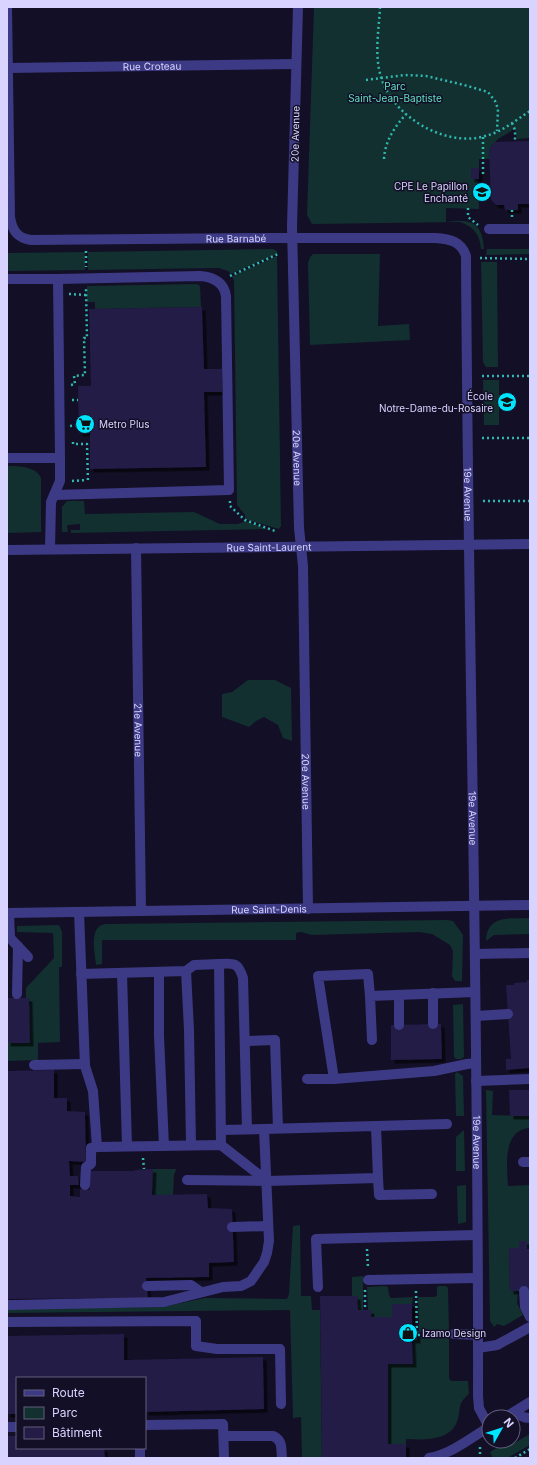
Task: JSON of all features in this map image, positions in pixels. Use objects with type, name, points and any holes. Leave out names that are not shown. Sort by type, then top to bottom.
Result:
[{"type":"street","points":[[7,7],[8,68]]},
{"type":"street","name":"20e Avenue","points":[[298,7],[293,239],[300,528],[303,566],[308,909]]},
{"type":"street","name":"Rue Croteau","points":[[8,68],[296,64]]},
{"type":"street","name":"Rue Barnabé","points":[[8,68],[10,217],[15,233],[23,238],[32,240],[435,238],[448,239],[458,243]]},
{"type":"street","points":[[484,228],[530,229]]},
{"type":"street","name":"19e Avenue","points":[[458,243],[466,256],[468,545],[475,906],[478,1396],[479,1408],[481,1412]]},
{"type":"street","points":[[7,279],[200,276],[215,279],[223,286],[226,296],[229,490],[54,495]]},
{"type":"street","points":[[50,550],[50,502],[60,481],[58,279]]},
{"type":"street","points":[[7,458],[60,458]]},
{"type":"street","name":"Rue Saint-Laurent","points":[[7,550],[530,544]]},
{"type":"street","name":"21e Avenue","points":[[136,548],[141,911]]},
{"type":"street","name":"Rue Saint-Denis","points":[[8,913],[530,905]]},
{"type":"street","points":[[79,912],[85,1064],[93,1091],[97,1146]]},
{"type":"street","points":[[8,913],[8,938],[28,957]]},
{"type":"street","points":[[17,994],[18,946]]},
{"type":"street","points":[[475,954],[530,953]]},
{"type":"street","points":[[81,974],[186,971],[194,965],[233,963],[237,966],[241,970],[244,982],[247,1129]]},
{"type":"street","points":[[219,964],[221,1145]]},
{"type":"street","points":[[186,971],[189,1030],[191,1145]]},
{"type":"street","points":[[158,972],[164,1146]]},
{"type":"street","points":[[122,973],[127,1146]]},
{"type":"street","points":[[334,1079],[318,976],[368,974],[372,1040]]},
{"type":"street","points":[[370,996],[475,992]]},
{"type":"street","points":[[433,994],[433,1024]]},
{"type":"street","points":[[399,995],[399,1025]]},
{"type":"street","points":[[476,1016],[508,1014]]},
{"type":"street","points":[[245,1041],[275,1040],[278,1128]]},
{"type":"street","points":[[307,1079],[334,1079],[434,1071],[476,1063]]},
{"type":"street","points":[[34,1065],[85,1064]]},
{"type":"street","points":[[476,1081],[530,1079]]},
{"type":"street","points":[[221,1130],[447,1124]]},
{"type":"street","points":[[376,1126],[379,1195],[432,1194]]},
{"type":"street","points":[[7,1305],[164,1302],[223,1287],[241,1286],[251,1281],[260,1270],[268,1253],[267,1181],[264,1129]]},
{"type":"street","points":[[85,1185],[86,1167],[91,1164],[91,1148],[97,1146],[221,1145],[267,1181]]},
{"type":"street","points":[[187,1180],[267,1181],[378,1178]]},
{"type":"street","points":[[232,1227],[268,1226]]},
{"type":"street","points":[[318,1287],[316,1239],[477,1235]]},
{"type":"street","points":[[367,1284],[477,1278]]},
{"type":"street","points":[[147,1286],[191,1285],[202,1292]]},
{"type":"street","points":[[478,1348],[497,1345],[530,1325],[525,1307],[524,1291]]},
{"type":"street","points":[[7,1322],[196,1320],[196,1346],[217,1349],[280,1349],[281,1404]]},
{"type":"street","points":[[452,1334],[478,1334]]},
{"type":"street","points":[[519,1409],[530,1402]]},
{"type":"street","points":[[146,1425],[223,1424],[224,1458]]},
{"type":"street","points":[[429,1458],[446,1452],[481,1432]]},
{"type":"street","points":[[224,1436],[273,1436],[278,1438],[281,1442],[282,1458]]},
{"type":"path","points":[[380,7],[377,57],[381,79],[390,95],[406,114],[416,122],[438,133],[460,138],[483,137],[496,132],[530,111]]},
{"type":"path","points":[[366,80],[405,76],[426,76],[488,92],[496,101],[498,109],[496,132]]},
{"type":"path","points":[[384,159],[384,150],[388,139],[394,127],[406,114]]},
{"type":"path","points":[[512,123],[515,130],[515,142]]},
{"type":"path","points":[[483,137],[483,175]]},
{"type":"path","points":[[468,208],[468,217],[484,228]]},
{"type":"path","points":[[86,252],[86,267]]},
{"type":"path","points":[[231,275],[278,254]]},
{"type":"path","points":[[480,258],[530,259]]},
{"type":"path","points":[[72,407],[71,385],[75,384],[74,376],[85,375],[84,338],[87,338],[86,287]]},
{"type":"path","points":[[58,294],[86,295]]},
{"type":"path","points":[[482,376],[530,376]]},
{"type":"path","points":[[72,400],[78,400]]},
{"type":"path","points":[[72,420],[72,432]]},
{"type":"path","points":[[72,426],[79,425]]},
{"type":"path","points":[[60,481],[88,479],[87,444],[73,444],[73,438]]},
{"type":"path","points":[[482,438],[530,438]]},
{"type":"path","points":[[229,490],[230,506],[245,520],[275,531]]},
{"type":"path","points":[[483,501],[530,501]]},
{"type":"path","points":[[365,1310],[367,1284],[366,1237]]},
{"type":"path","points":[[416,1298],[417,1335],[452,1334]]},
{"type":"path","points":[[515,1458],[530,1449]]},
{"type":"green space","name":"Parc Saint-Jean-Baptiste","points":[[314,7],[530,7],[530,138],[517,139],[515,129],[498,139],[489,149],[490,159],[479,159],[479,168],[471,168],[471,179],[478,179],[479,209],[446,208],[446,222],[462,221],[474,224],[478,227],[483,240],[484,249],[481,249],[478,236],[473,229],[460,222],[312,224],[307,215]]},
{"type":"green space","points":[[273,249],[277,251],[277,254],[231,274],[228,271],[219,268],[88,270],[88,252]]},
{"type":"green space","points":[[487,249],[530,249],[530,254],[486,255]]},
{"type":"green space","points":[[85,252],[85,270],[7,271],[7,253]]},
{"type":"green space","points":[[313,254],[380,254],[378,326],[409,324],[410,340],[310,345],[308,263]]},
{"type":"green space","points":[[277,256],[281,526],[279,529],[245,519],[245,515],[237,505],[234,281],[232,276]]},
{"type":"green space","points":[[481,262],[497,262],[498,367],[486,367],[483,362]]},
{"type":"green space","points":[[197,284],[200,286],[201,307],[95,309],[95,302],[87,302],[87,286]]},
{"type":"green space","points":[[483,380],[499,380],[499,425],[484,425]]},
{"type":"green space","points":[[7,466],[31,469],[39,474],[41,478],[41,532],[7,533]]},
{"type":"green space","points":[[67,501],[84,501],[85,514],[194,512],[220,524],[237,524],[245,521],[268,529],[71,533],[71,530],[80,530],[80,524],[68,525],[68,532],[62,532],[62,507]]},
{"type":"green space","points":[[248,680],[275,680],[291,688],[292,741],[283,738],[278,725],[264,717],[249,727],[222,717],[222,694],[232,692]]},
{"type":"green space","points":[[530,918],[530,934],[494,935],[486,941],[487,932],[490,926],[495,922],[508,919]]},
{"type":"green space","points":[[453,921],[463,935],[462,981],[455,981],[452,976],[453,951],[450,945],[432,934],[419,932],[312,935],[301,932],[296,933],[296,940],[102,940],[102,964],[96,965],[94,948],[94,935],[96,930],[105,924]]},
{"type":"green space","points":[[59,925],[62,932],[62,967],[59,967],[60,1042],[38,1043],[38,1060],[7,1061],[7,1043],[30,1043],[29,998],[26,998],[26,988],[54,958],[53,933],[17,932],[17,926]]},
{"type":"green space","points":[[463,1004],[464,1057],[461,1059],[456,1059],[454,1057],[453,1005]]},
{"type":"green space","points":[[457,1072],[463,1076],[464,1116],[456,1116],[455,1074]]},
{"type":"green space","points":[[486,1090],[493,1091],[492,1115],[530,1116],[530,1128],[521,1130],[515,1135],[510,1142],[507,1159],[508,1186],[529,1185],[530,1190],[530,1249],[527,1249],[527,1241],[519,1241],[519,1248],[509,1248],[510,1291],[518,1291],[517,1303],[523,1315],[504,1326],[497,1324],[494,1327],[490,1321]]},
{"type":"green space","points":[[464,1130],[465,1171],[456,1171],[456,1137]]},
{"type":"green space","points":[[153,1169],[176,1169],[174,1174],[173,1195],[152,1195]]},
{"type":"green space","points":[[466,1185],[466,1222],[458,1224],[457,1186]]},
{"type":"green space","points":[[300,1225],[301,1296],[311,1296],[312,1310],[320,1310],[322,1458],[302,1458],[301,1417],[293,1418],[290,1310],[7,1313],[7,1309],[162,1307],[205,1298],[287,1299],[289,1294],[293,1226]]},
{"type":"green space","points":[[363,1276],[363,1310],[358,1310],[357,1296],[352,1296],[352,1277]]},
{"type":"green space","points":[[446,1286],[448,1288],[449,1332],[419,1332],[418,1297],[435,1297],[437,1295],[437,1287]]},
{"type":"green space","points":[[367,1287],[388,1287],[391,1298],[413,1297],[412,1304],[392,1304],[392,1317],[371,1317],[371,1310],[368,1310]]},
{"type":"green space","points":[[417,1337],[449,1337],[449,1378],[451,1381],[468,1381],[469,1394],[461,1402],[458,1419],[450,1432],[437,1438],[406,1439],[406,1444],[388,1444],[388,1364],[413,1364],[413,1340],[417,1339]]},
{"type":"green space","points":[[530,1434],[530,1445],[507,1458],[493,1458],[490,1452],[495,1449],[521,1449],[521,1439]]},
{"type":"building","points":[[530,141],[530,204],[518,204],[518,210],[505,210],[504,205],[496,205],[491,200],[489,149],[495,142]]},
{"type":"building","points":[[471,168],[479,168],[479,179],[471,179]]},
{"type":"building","points":[[202,307],[204,369],[222,369],[222,392],[204,392],[206,467],[90,469],[90,432],[79,433],[78,386],[91,386],[89,309]]},
{"type":"building","points":[[527,980],[530,980],[530,1068],[506,1070],[506,1059],[511,1059],[506,985],[527,982]]},
{"type":"building","points":[[7,998],[29,998],[30,1043],[7,1043]]},
{"type":"building","points":[[441,1024],[442,1059],[391,1060],[391,1025]]},
{"type":"building","points":[[54,1070],[54,1098],[67,1098],[67,1111],[85,1112],[86,1162],[69,1161],[70,1176],[78,1176],[79,1185],[70,1185],[70,1196],[80,1197],[80,1189],[90,1190],[89,1171],[135,1171],[153,1169],[152,1195],[207,1194],[208,1208],[232,1209],[234,1262],[209,1263],[209,1277],[146,1278],[148,1298],[7,1299],[7,1071]]},
{"type":"building","points":[[509,1090],[530,1090],[530,1116],[510,1116]]},
{"type":"building","points":[[519,1241],[527,1241],[527,1249],[530,1249],[530,1291],[510,1291],[509,1248],[519,1248]]},
{"type":"building","points":[[320,1296],[357,1296],[358,1310],[371,1310],[371,1317],[392,1317],[392,1304],[412,1304],[412,1332],[417,1332],[417,1340],[412,1340],[413,1364],[388,1364],[388,1444],[406,1444],[406,1458],[322,1458]]},
{"type":"building","points":[[124,1334],[124,1360],[263,1357],[264,1409],[146,1412],[146,1377],[16,1377],[16,1414],[7,1414],[7,1336]]},
{"type":"building","points":[[7,1436],[16,1436],[16,1449],[104,1449],[105,1458],[7,1458]]},
{"type":"place","name":"CPE Le Papillon Enchanté","points":[[482,192]]},
{"type":"place","name":"École Notre-Dame-du-Rosaire","points":[[507,402]]},
{"type":"place","name":"Metro Plus","points":[[85,424]]},
{"type":"place","name":"Izamo Design","points":[[408,1333]]}]
